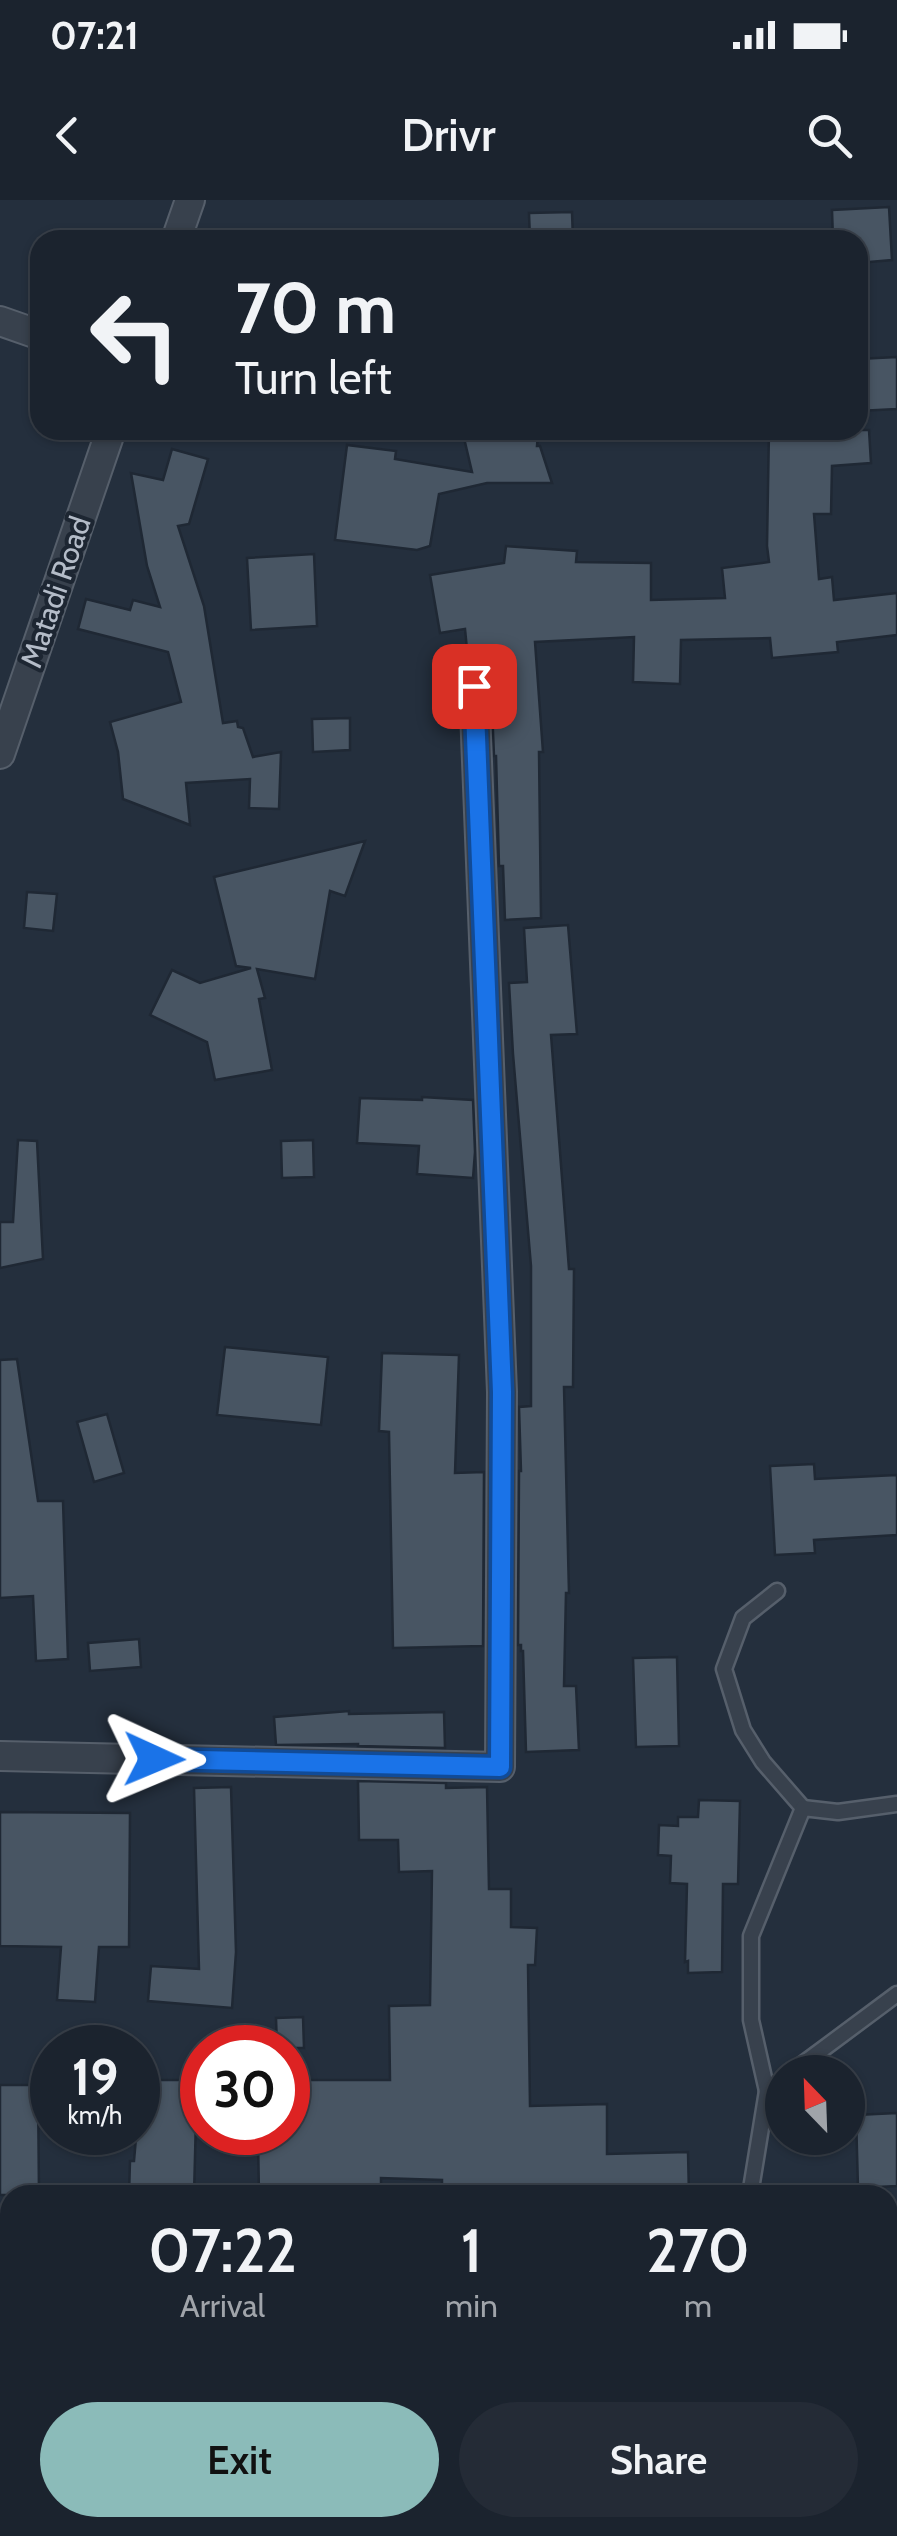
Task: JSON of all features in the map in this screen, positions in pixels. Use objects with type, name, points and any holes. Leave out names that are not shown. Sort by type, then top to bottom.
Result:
[{"type":"street","points":[[180,230],[190,200]]},
{"type":"street","points":[[0,321],[30,332]]},
{"type":"street","name":"Matadi Road","points":[[0,754],[108,440]]},
{"type":"street","points":[[0,1756],[500,1767],[502,1392],[474,686]]},
{"type":"lane","points":[[777,1591],[743,1618],[724,1668],[743,1730],[763,1762],[803,1808],[838,1812],[897,1804]]},
{"type":"lane","points":[[765,2082],[751,2020],[750,1936],[803,1808]]},
{"type":"lane","points":[[815,2055],[897,1994]]},
{"type":"lane","points":[[752,2185],[765,2103]]},
{"type":"building","points":[[889,207],[892,260],[868,262],[868,230],[833,230],[832,210]]},
{"type":"building","points":[[572,212],[573,230],[530,230],[529,213]]},
{"type":"building","points":[[897,357],[897,409],[868,410],[868,358]]},
{"type":"building","points":[[869,430],[871,463],[832,466],[831,514],[814,514],[819,579],[832,577],[834,600],[897,593],[897,635],[837,642],[838,652],[772,658],[770,638],[681,640],[680,684],[633,682],[634,637],[535,642],[543,752],[539,752],[541,918],[505,920],[491,684],[483,671],[469,670],[465,629],[440,633],[430,575],[504,563],[506,546],[577,551],[576,562],[651,563],[651,600],[725,598],[722,568],[769,562],[769,440],[868,440]]},
{"type":"building","points":[[464,440],[538,440],[552,483],[487,483],[439,494],[430,546],[417,550],[335,540],[347,445],[396,451],[395,459],[472,472]]},
{"type":"building","points":[[172,449],[208,459],[189,524],[178,526],[204,606],[223,723],[237,721],[253,757],[281,752],[279,809],[249,808],[250,779],[186,783],[190,825],[123,799],[110,722],[181,702],[168,652],[78,629],[86,599],[130,610],[133,600],[160,607],[147,566],[131,473],[163,480]]},
{"type":"building","points":[[314,554],[317,626],[251,630],[247,558]]},
{"type":"building","points":[[350,718],[350,750],[313,752],[312,719]]},
{"type":"building","points":[[365,841],[345,896],[330,891],[315,979],[257,969],[265,998],[259,999],[272,1070],[215,1080],[207,1042],[150,1015],[172,970],[200,983],[251,968],[236,966],[214,877]]},
{"type":"building","points":[[27,892],[57,894],[53,931],[24,928]]},
{"type":"building","points":[[568,925],[577,1034],[551,1035],[569,1269],[574,1269],[573,1387],[564,1387],[569,1593],[564,1686],[576,1686],[579,1750],[526,1752],[523,1651],[518,1645],[519,1407],[531,1406],[531,1266],[509,983],[527,982],[524,928]]},
{"type":"building","points":[[360,1098],[473,1100],[473,1178],[417,1174],[419,1146],[357,1143]]},
{"type":"building","points":[[18,1140],[37,1141],[43,1259],[0,1268],[0,1222],[13,1222]]},
{"type":"building","points":[[313,1140],[314,1177],[282,1178],[281,1141]]},
{"type":"building","points":[[225,1347],[328,1357],[321,1425],[217,1415]]},
{"type":"building","points":[[382,1353],[459,1355],[455,1473],[484,1472],[483,1646],[393,1648],[389,1432],[379,1431]]},
{"type":"building","points":[[17,1359],[38,1501],[63,1501],[68,1659],[36,1661],[33,1596],[0,1598],[0,1360]]},
{"type":"building","points":[[107,1414],[124,1473],[94,1482],[77,1422]]},
{"type":"building","points":[[814,1464],[815,1479],[897,1475],[897,1535],[814,1540],[815,1553],[775,1555],[770,1466]]},
{"type":"building","points":[[139,1639],[141,1667],[90,1671],[88,1643]]},
{"type":"building","points":[[677,1657],[679,1746],[636,1747],[633,1658]]},
{"type":"building","points":[[349,1711],[444,1712],[445,1748],[276,1745],[274,1717]]},
{"type":"building","points":[[358,1781],[487,1787],[489,1889],[511,1889],[511,1927],[537,1928],[535,1965],[528,1965],[530,2106],[607,2104],[607,2154],[688,2152],[689,2185],[442,2185],[442,2180],[381,2178],[381,2185],[259,2185],[258,2155],[310,2155],[310,2080],[390,2080],[389,2006],[430,2005],[432,1871],[399,1872],[398,1840],[359,1840]]},
{"type":"building","points":[[231,1787],[236,1952],[232,2008],[148,2001],[151,1966],[199,1969],[194,1788]]},
{"type":"building","points":[[699,1800],[740,1801],[738,1884],[723,1884],[722,1972],[688,1973],[687,1884],[670,1883],[671,1856],[658,1855],[659,1825],[678,1826],[678,1817],[698,1817]]},
{"type":"building","points":[[0,1812],[130,1813],[129,1947],[99,1947],[95,2002],[57,2000],[61,1947],[0,1946]]},
{"type":"building","points":[[303,2017],[303,2025],[276,2025],[276,2018]]},
{"type":"building","points":[[160,2080],[180,2080],[180,2155],[195,2155],[194,2185],[129,2185],[130,2161],[134,2161],[135,2155],[160,2155]]},
{"type":"building","points":[[0,2085],[30,2085],[30,2155],[39,2155],[39,2185],[0,2185]]},
{"type":"building","points":[[897,2113],[897,2185],[858,2185],[857,2155],[865,2155],[865,2115]]},
{"type":"route","points":[[154,1759],[500,1767],[502,1392],[474,686]]}]
